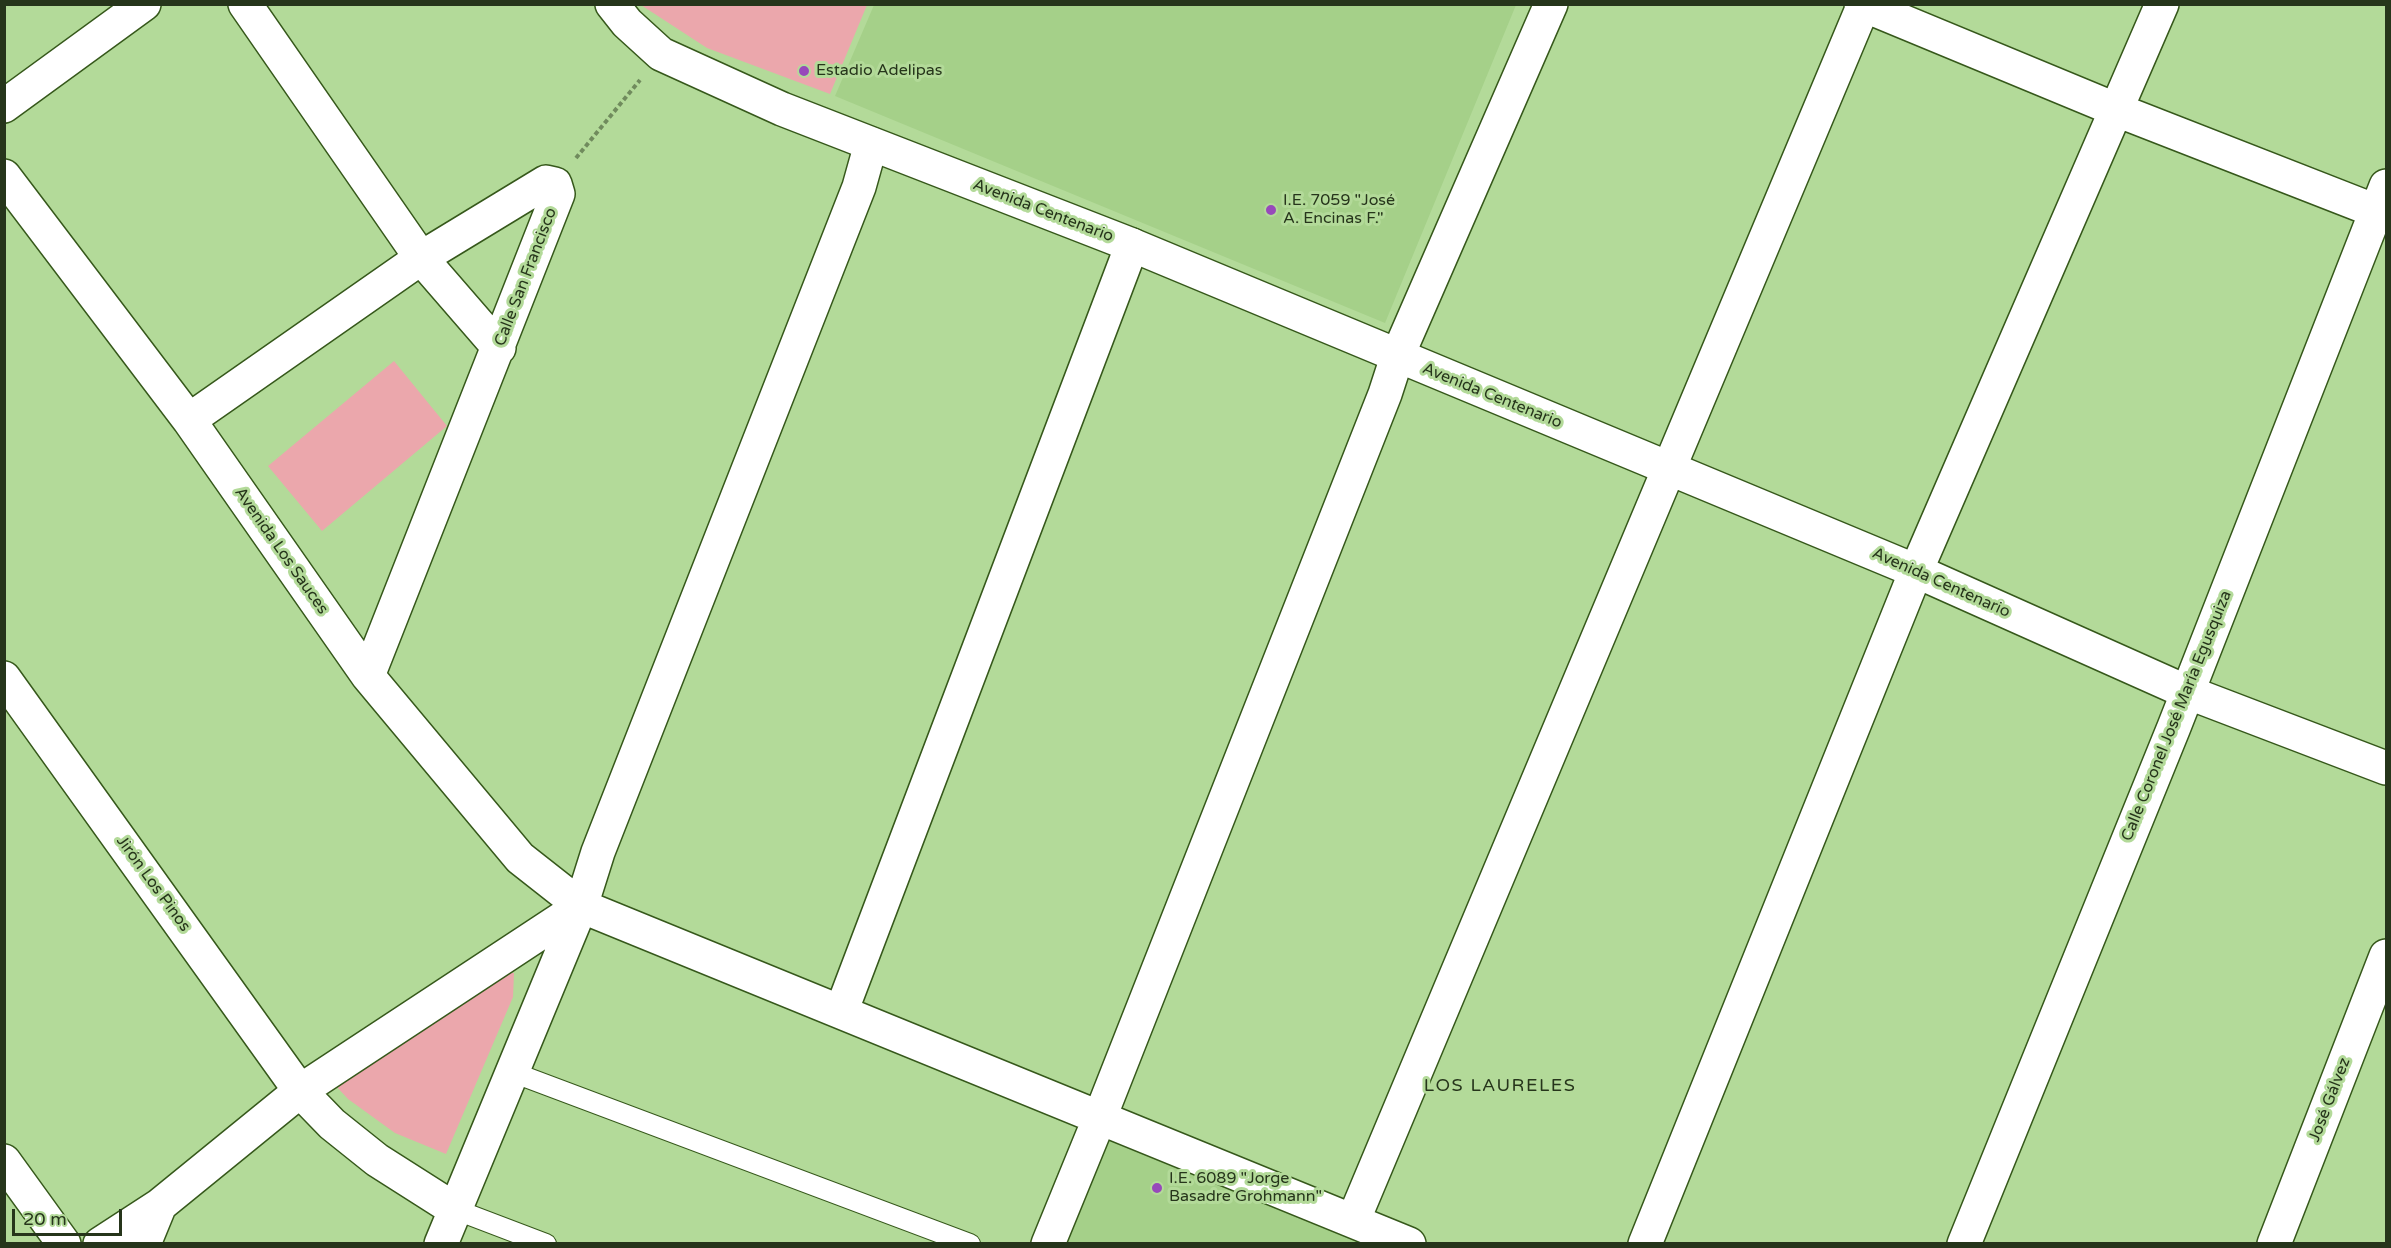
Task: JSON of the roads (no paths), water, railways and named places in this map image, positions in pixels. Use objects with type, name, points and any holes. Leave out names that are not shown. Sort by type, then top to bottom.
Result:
[{"type":"street","points":[[4,106],[144,4]]},
{"type":"street","points":[[245,4],[422,258],[499,348]]},
{"type":"street","name":"Avenida Centenario","points":[[612,4],[627,23],[661,54],[782,109],[1132,246],[1916,571],[2187,692],[2386,768]]},
{"type":"street","points":[[1048,1244],[1100,1118],[1385,394],[1397,357],[1551,4]]},
{"type":"street","points":[[1645,1244],[1916,571],[2162,4]]},
{"type":"street","points":[[1353,1221],[1863,5],[2117,110],[2383,204]]},
{"type":"street","points":[[441,1244],[581,906],[598,852],[859,187],[871,144]]},
{"type":"street","name":"Avenida Los Sauces","points":[[4,176],[189,420],[368,676],[520,858],[581,906],[1409,1244]]},
{"type":"street","name":"Calle San Francisco","points":[[189,420],[422,258],[546,182],[555,184],[558,194],[368,676]]},
{"type":"street","name":"Calle Coronel José María Egusquiza","points":[[1964,1244],[2383,204]]},
{"type":"street","points":[[841,1012],[1132,246]]},
{"type":"street","name":"Jirón Los Pinos","points":[[4,678],[300,1091],[332,1124],[377,1160],[454,1209]]},
{"type":"street","points":[[99,1244],[160,1205],[300,1091],[581,906]]},
{"type":"street","name":"José Gálvez","points":[[2274,1244],[2386,956]]},
{"type":"street","points":[[4,1161],[64,1244]]},
{"type":"street","points":[[144,1244],[160,1205]]},
{"type":"lane","points":[[512,1072],[970,1244]]},
{"type":"lane","points":[[454,1209],[546,1244]]},
{"type":"place","name":"Estadio Adelipas","points":[[804,71]]},
{"type":"place","name":"I.E. 7059 \"José A. Encinas F.\"","points":[[1271,210]]},
{"type":"place","name":"I.E. 6089 \"Jorge Basadre Grohmann\"","points":[[1157,1188]]},
{"type":"district","name":"LOS LAURELES","points":[[1500,1086]]}]
